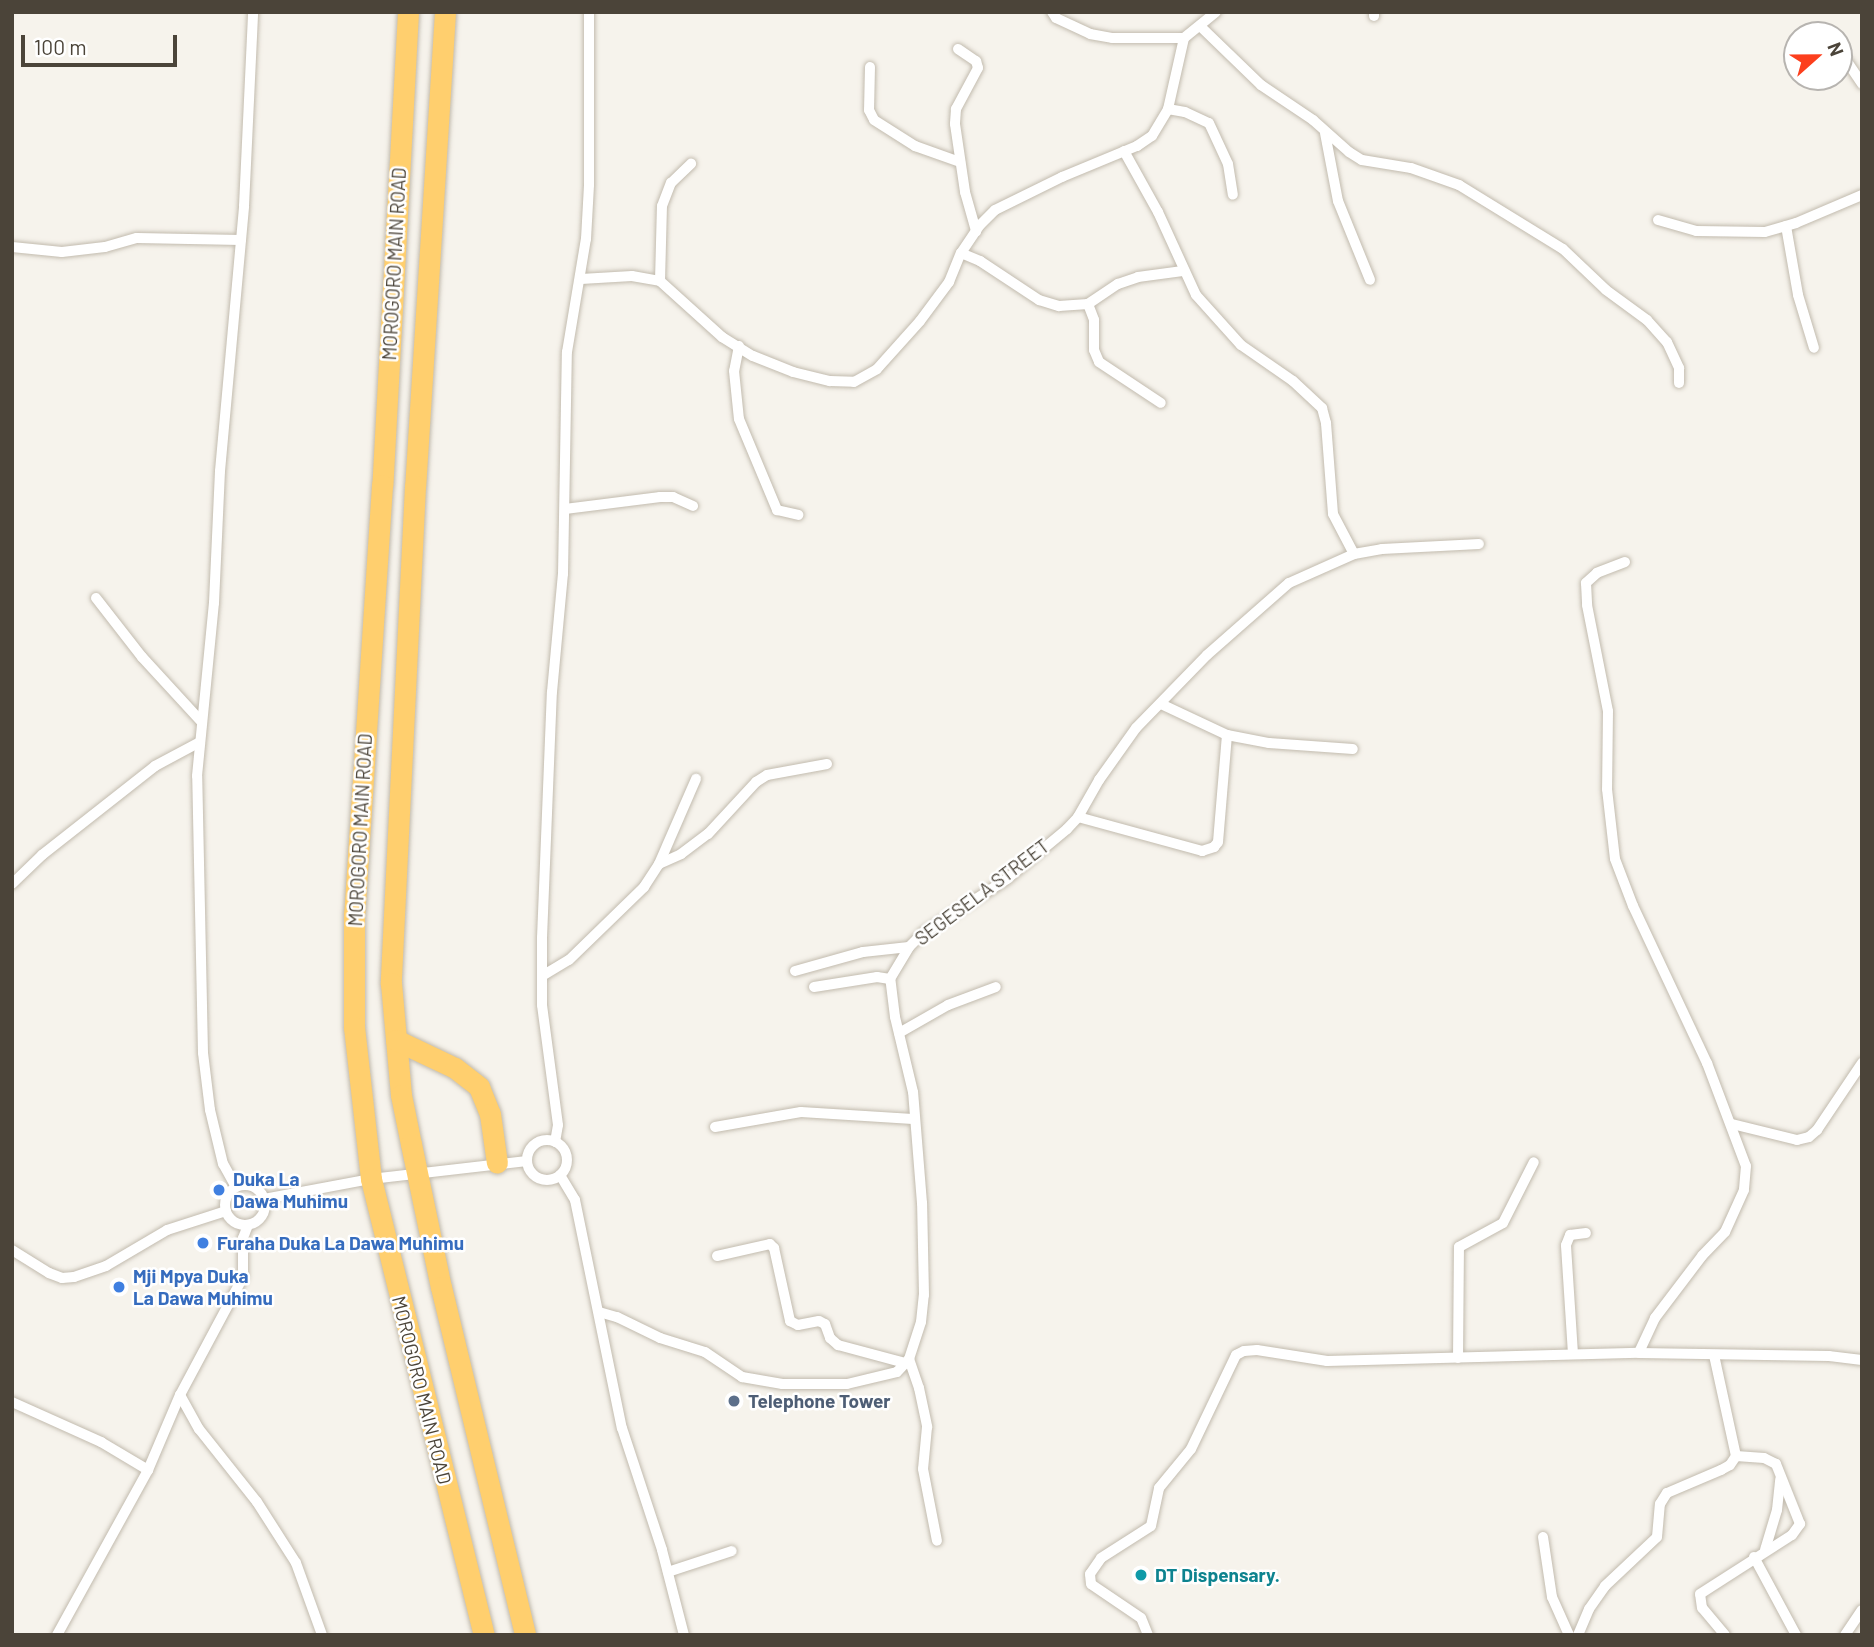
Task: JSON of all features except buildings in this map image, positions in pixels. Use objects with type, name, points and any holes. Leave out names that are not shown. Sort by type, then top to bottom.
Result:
[{"type":"highway","name":"MOROGORO MAIN ROAD","points":[[408,12],[382,485],[354,913],[354,1027],[371,1179],[484,1635]]},
{"type":"highway","name":"MOROGORO MAIN ROAD","points":[[445,12],[415,486],[391,983],[401,1095],[417,1173],[441,1287],[525,1635]]},
{"type":"highway","points":[[396,1040],[455,1068],[479,1087],[490,1114],[497,1163]]},
{"type":"street","points":[[236,1187],[223,1164],[210,1110],[203,1053],[198,743],[214,603],[220,471],[241,240],[253,12]]},
{"type":"street","points":[[555,1142],[558,1125],[547,1050],[542,975],[552,692],[560,622],[565,509],[567,352],[581,279],[589,185],[589,12]]},
{"type":"street","points":[[1052,12],[1056,18],[1090,34],[1112,38],[1184,38],[1216,12]]},
{"type":"street","points":[[1200,26],[1261,85],[1313,120],[1325,133],[1362,160],[1411,168],[1459,186],[1563,249],[1605,290],[1647,320],[1667,342],[1679,368],[1679,383]]},
{"type":"street","points":[[581,279],[632,276],[660,281],[722,337],[753,356],[793,372],[831,382],[854,382],[877,369],[920,321],[949,282],[961,253],[975,231],[995,210],[1152,136],[1168,109],[1184,38]]},
{"type":"street","points":[[958,49],[976,61],[978,68],[957,109],[955,124],[969,213],[975,231]]},
{"type":"street","points":[[870,67],[869,110],[874,120],[915,146],[960,162]]},
{"type":"street","points":[[1168,109],[1185,112],[1209,123],[1228,164],[1233,195]]},
{"type":"street","points":[[1325,133],[1338,201],[1370,280]]},
{"type":"street","points":[[1124,151],[1157,212],[1196,295],[1241,345],[1303,390],[1322,408],[1326,423],[1333,514],[1354,554]]},
{"type":"street","points":[[660,281],[662,206],[671,183],[691,164]]},
{"type":"street","points":[[1658,220],[1668,225],[1725,234],[1765,232],[1862,195]]},
{"type":"street","points":[[1786,226],[1798,295],[1814,348]]},
{"type":"street","points":[[12,247],[62,253],[105,247],[137,238],[241,240]]},
{"type":"street","points":[[961,253],[981,261],[1039,300],[1059,306],[1088,304],[1118,284],[1138,277],[1183,271]]},
{"type":"street","points":[[1088,304],[1099,362],[1161,403]]},
{"type":"street","points":[[739,346],[734,371],[739,419],[777,510],[798,515]]},
{"type":"street","points":[[565,509],[660,497],[673,497],[693,506]]},
{"type":"street","name":"SEGESELA STREET","points":[[890,979],[909,947],[923,933],[1007,879],[1078,817],[1121,747],[1207,655],[1268,599],[1314,569],[1354,554],[1381,549],[1479,544]]},
{"type":"street","points":[[1625,562],[1597,573],[1586,583],[1587,605],[1608,711],[1607,789],[1615,859],[1732,1124],[1746,1166],[1744,1190],[1725,1232],[1702,1256],[1655,1318],[1639,1353]]},
{"type":"street","points":[[96,598],[142,657],[200,720]]},
{"type":"street","points":[[1161,704],[1227,735],[1269,743],[1353,749]]},
{"type":"street","points":[[1078,817],[1202,851],[1213,847],[1218,842],[1227,735]]},
{"type":"street","points":[[12,884],[42,855],[155,766],[198,743]]},
{"type":"street","points":[[659,864],[681,854],[708,834],[755,782],[767,775],[827,764]]},
{"type":"street","points":[[542,975],[569,960],[644,887],[659,864],[696,779]]},
{"type":"street","points":[[795,971],[863,952],[909,947]]},
{"type":"street","points":[[599,1312],[617,1317],[660,1339],[705,1352],[742,1377],[782,1384],[863,1382],[897,1372],[907,1361],[921,1322],[924,1295],[922,1203],[913,1119],[913,1092],[890,979],[877,977],[814,987]]},
{"type":"street","points":[[899,1033],[948,1005],[996,987]]},
{"type":"street","points":[[1732,1124],[1797,1140],[1809,1137],[1817,1130],[1862,1063]]},
{"type":"street","points":[[715,1127],[801,1112],[913,1119]]},
{"type":"street","points":[[544,1141],[555,1142],[564,1150],[567,1160],[560,1175],[550,1180],[539,1179],[531,1171],[527,1161],[534,1146],[544,1141]]},
{"type":"street","points":[[264,1199],[371,1179],[527,1161]]},
{"type":"street","points":[[1458,1358],[1459,1247],[1503,1223],[1534,1162]]},
{"type":"street","points":[[560,1175],[575,1200],[622,1428],[668,1572],[684,1635]]},
{"type":"street","points":[[57,1635],[148,1470],[180,1395],[243,1278],[243,1238],[248,1225],[262,1216],[264,1199],[253,1187],[236,1187]]},
{"type":"street","points":[[236,1187],[226,1199],[226,1211],[232,1220],[248,1225]]},
{"type":"street","points":[[12,1250],[49,1273],[62,1278],[74,1277],[106,1266],[167,1230],[226,1211]]},
{"type":"street","points":[[1573,1354],[1566,1244],[1570,1235],[1586,1233]]},
{"type":"street","points":[[717,1256],[764,1243],[770,1244],[774,1248],[790,1321],[794,1324],[819,1321],[825,1324],[830,1338],[838,1345],[907,1361]]},
{"type":"street","points":[[1148,1635],[1141,1618],[1091,1584],[1090,1574],[1101,1558],[1151,1526],[1159,1488],[1191,1449],[1236,1355],[1257,1350],[1327,1361],[1639,1353],[1829,1356],[1862,1360]]},
{"type":"street","points":[[1578,1635],[1589,1609],[1605,1586],[1657,1537],[1660,1504],[1667,1493],[1721,1470],[1730,1465],[1736,1456],[1714,1355]]},
{"type":"street","points":[[907,1361],[919,1388],[927,1427],[923,1469],[937,1541]]},
{"type":"street","points":[[180,1395],[199,1429],[257,1502],[296,1563],[322,1635]]},
{"type":"street","points":[[12,1402],[101,1442],[148,1470]]},
{"type":"street","points":[[1725,1635],[1702,1608],[1700,1594],[1792,1535],[1800,1524],[1780,1473],[1771,1460],[1736,1456]]},
{"type":"street","points":[[1766,1550],[1777,1510],[1780,1473]]},
{"type":"street","points":[[1543,1537],[1552,1597],[1569,1635]]},
{"type":"street","points":[[668,1572],[732,1551]]},
{"type":"street","points":[[1754,1557],[1796,1635]]},
{"type":"street","points":[[1844,1635],[1862,1610]]},
{"type":"place","name":"Duka La Dawa Muhimu","points":[[219,1190]]},
{"type":"place","name":"Furaha Duka La Dawa Muhimu","points":[[203,1243]]},
{"type":"place","name":"Mji Mpya Duka La Dawa Muhimu","points":[[119,1287]]},
{"type":"place","name":"Telephone Tower","points":[[734,1401]]},
{"type":"place","name":"DT Dispensary.","points":[[1141,1575]]}]
